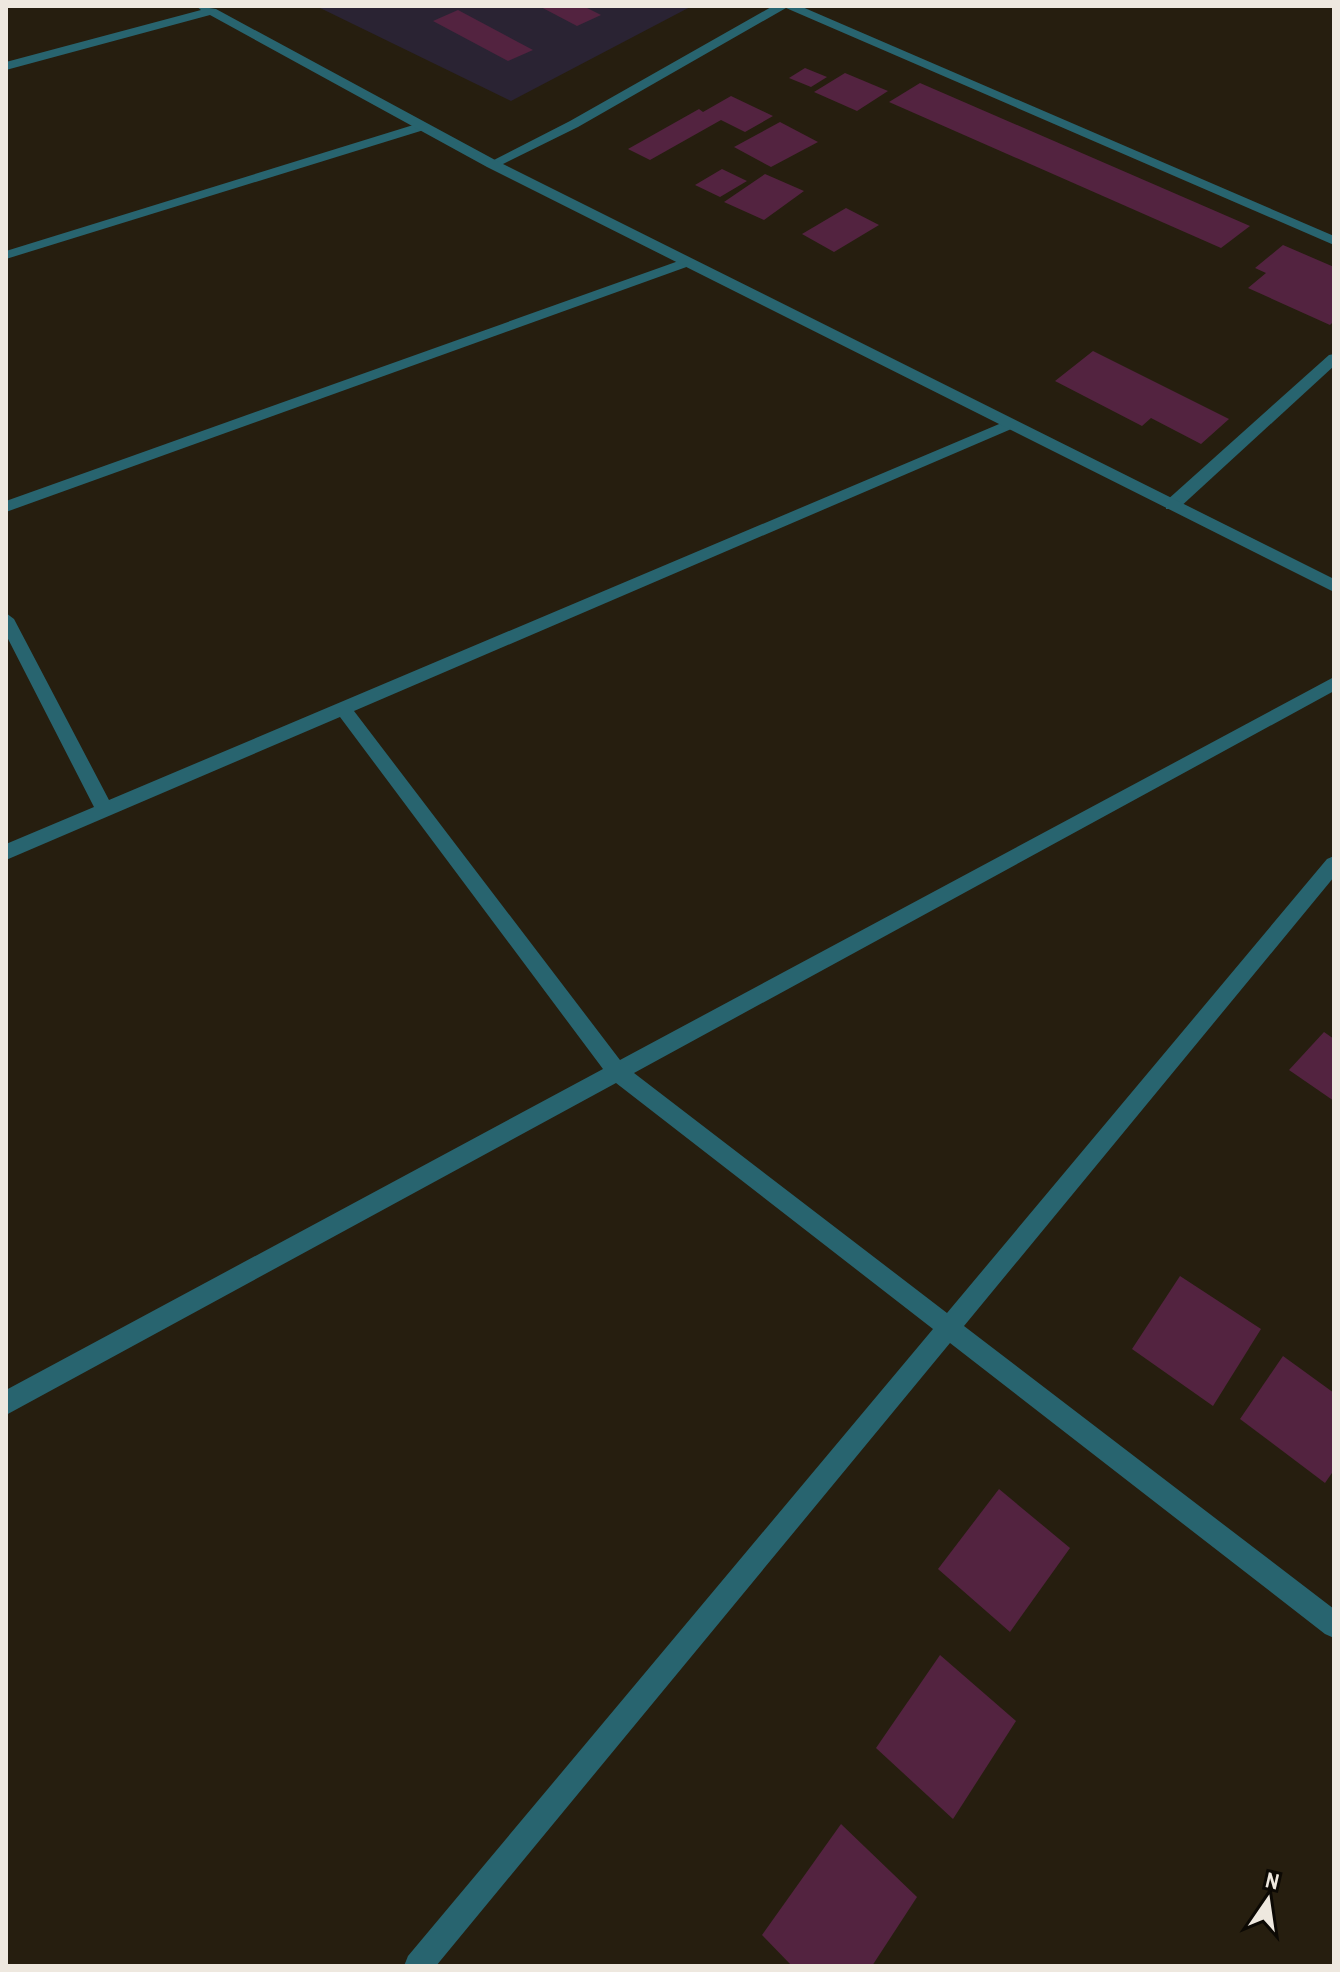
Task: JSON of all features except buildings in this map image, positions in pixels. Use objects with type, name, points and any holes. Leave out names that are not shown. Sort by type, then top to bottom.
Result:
[{"type":"street","points":[[492,164],[574,124],[781,6]]},
{"type":"street","points":[[790,6],[1334,241]]},
{"type":"street","points":[[6,66],[207,9],[492,164],[1334,586]]},
{"type":"street","points":[[6,255],[423,126]]},
{"type":"street","points":[[6,507],[687,262]]},
{"type":"street","points":[[1172,505],[1334,358]]},
{"type":"street","points":[[6,852],[1011,424]]},
{"type":"street","points":[[6,619],[105,810]]},
{"type":"street","points":[[6,1403],[1334,683]]},
{"type":"street","points":[[343,709],[617,1072],[1334,1625]]},
{"type":"street","points":[[418,1966],[1334,864]]},
{"type":"shaded area","points":[[316,6],[692,6],[511,101]]}]
